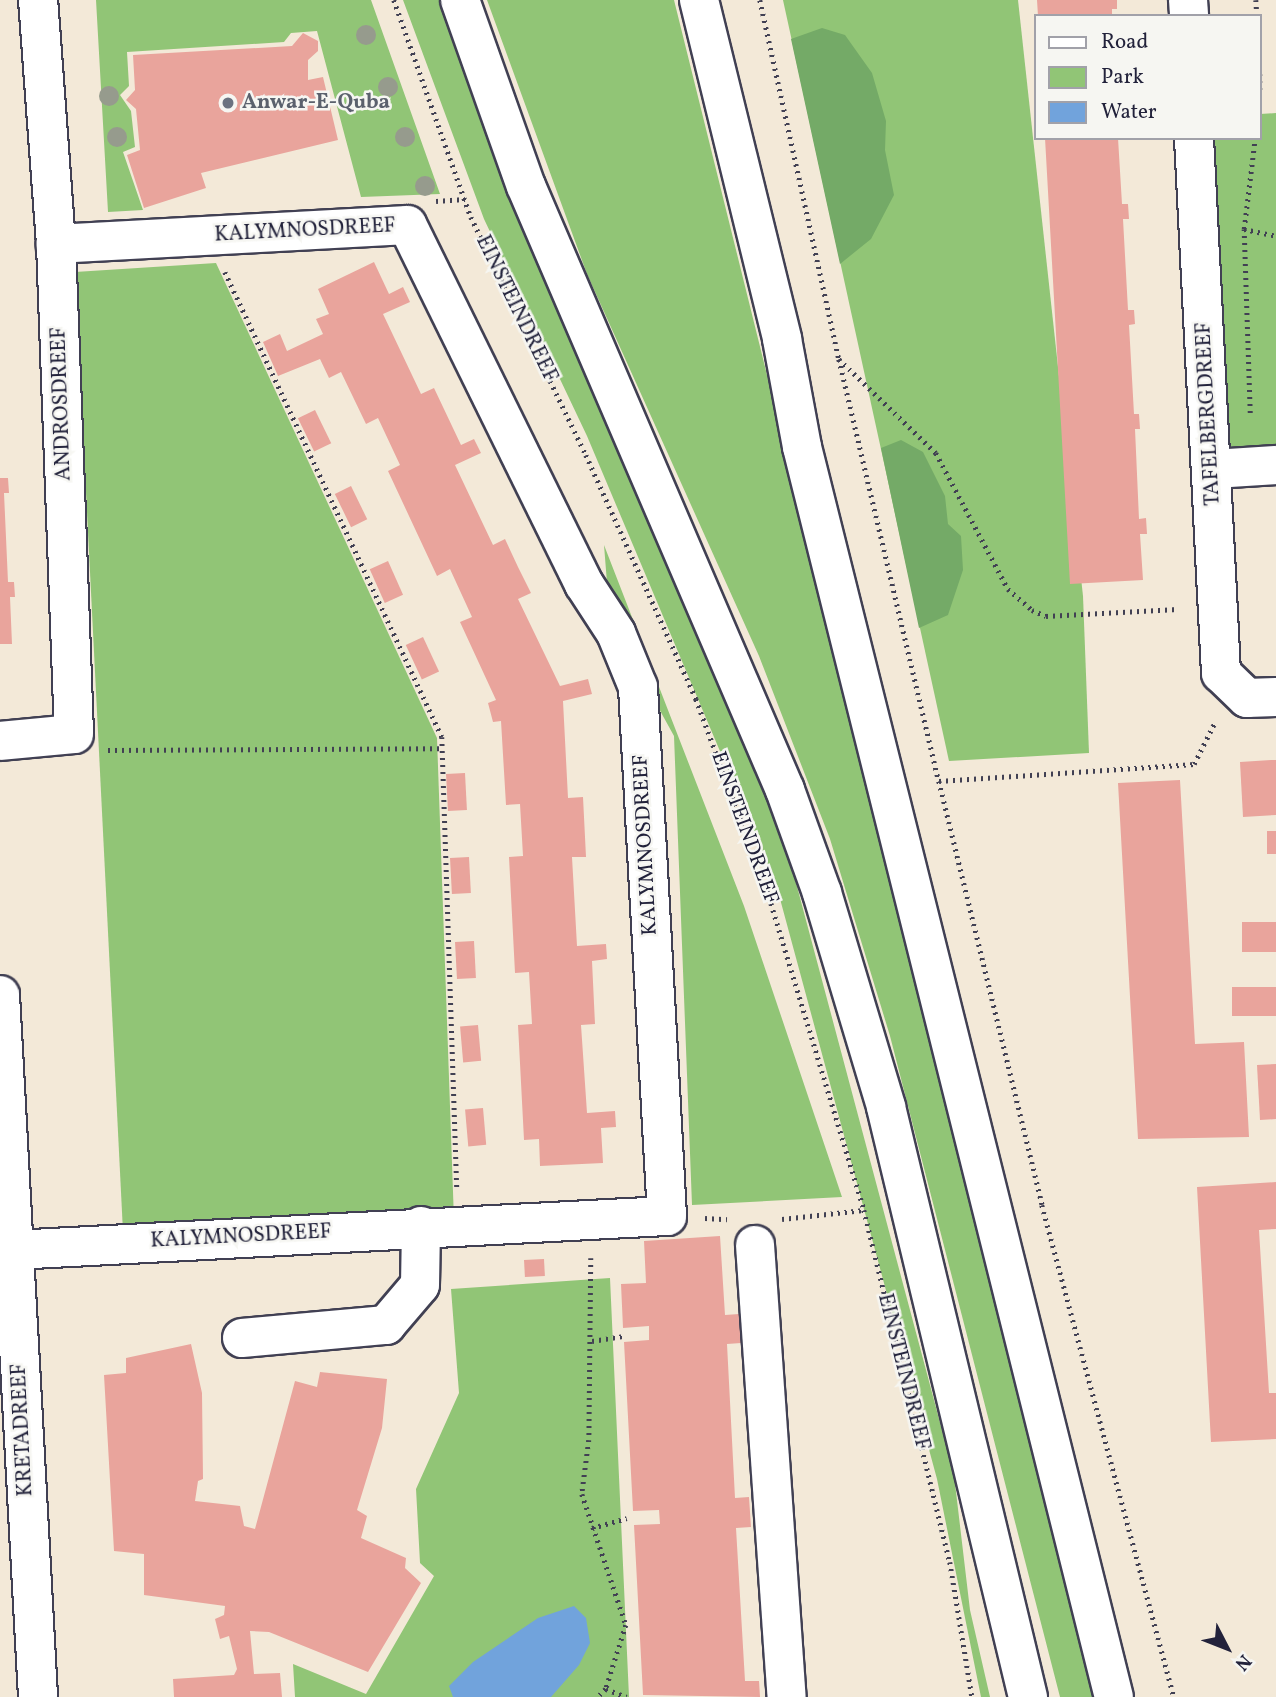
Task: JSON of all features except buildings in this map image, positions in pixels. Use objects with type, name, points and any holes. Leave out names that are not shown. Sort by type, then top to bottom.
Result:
[{"type":"street","name":"ANDROSDREEF","points":[[38,0],[56,243],[74,734]]},
{"type":"street","points":[[460,0],[526,186],[785,789],[822,893],[886,1107],[1028,1697]]},
{"type":"street","points":[[699,0],[782,339],[802,447],[1114,1697]]},
{"type":"street","name":"TAFELBERGDREEF","points":[[1194,140],[1244,467],[1218,607],[1221,673],[1232,686]]},
{"type":"street","name":"KALYMNOSDREEF","points":[[13,1250],[458,1224],[667,1216],[638,687],[616,633],[584,584],[407,225],[56,243]]},
{"type":"street","points":[[1232,686],[1247,698],[1276,697]]},
{"type":"street","points":[[0,741],[74,734]]},
{"type":"street","name":"KRETADREEF","points":[[0,995],[38,1697]]},
{"type":"street","points":[[242,1338],[386,1325],[420,1285],[421,1226]]},
{"type":"street","points":[[755,1245],[787,1697]]},
{"type":"path","name":"EINSTEINDREEF","points":[[394,0],[471,217],[696,699],[768,890],[864,1210],[950,1562],[972,1697]]},
{"type":"path","points":[[760,0],[838,359],[1042,1205],[1174,1697]]},
{"type":"path","points":[[1244,467],[1251,408],[1244,229],[1255,140]]},
{"type":"path","points":[[1244,229],[1276,236]]},
{"type":"path","points":[[208,237],[442,737],[458,1224]]},
{"type":"path","points":[[838,359],[936,453],[1008,589],[1032,610],[1046,617],[1218,607]]},
{"type":"path","points":[[939,781],[1194,764],[1232,686]]},
{"type":"path","points":[[74,734],[95,750],[442,748]]},
{"type":"path","points":[[591,1218],[592,1341],[582,1494],[626,1625],[606,1689],[598,1697]]},
{"type":"path","points":[[592,1341],[623,1336]]},
{"type":"path","points":[[592,1528],[627,1518]]},
{"type":"path","points":[[606,1689],[627,1697]]},
{"type":"green space","points":[[96,0],[371,0],[440,194],[361,197],[317,31],[291,33],[284,42],[127,52],[129,86],[120,95],[131,111],[135,147],[123,152],[143,210],[108,212]]},
{"type":"green space","points":[[403,0],[442,0],[755,765],[795,879],[954,1475],[970,1610],[990,1697],[981,1697],[937,1479],[776,884],[587,436],[484,219]]},
{"type":"green space","points":[[487,0],[674,0],[1095,1697],[1060,1697],[890,1036],[830,839],[759,656],[587,274]]},
{"type":"green space","points":[[783,0],[1018,0],[1083,596],[1089,753],[949,761]]},
{"type":"green space","points":[[822,28],[845,35],[872,73],[886,121],[885,150],[894,195],[871,239],[840,264],[791,39]]},
{"type":"green space","points":[[1276,113],[1276,465],[1213,469],[1194,140],[1262,140],[1262,114]]},
{"type":"green space","points":[[216,263],[437,738],[454,1220],[123,1232],[75,272]]},
{"type":"green space","points":[[901,440],[923,452],[945,496],[948,524],[961,536],[963,570],[948,615],[919,628],[881,448]]},
{"type":"green space","points":[[604,545],[744,906],[842,1197],[692,1205],[674,736],[647,687],[607,583]]},
{"type":"green space","points":[[610,1278],[629,1697],[295,1697],[293,1664],[366,1694],[434,1576],[420,1563],[416,1489],[459,1393],[451,1289]]},
{"type":"water","points":[[574,1606],[586,1618],[590,1643],[579,1665],[551,1697],[453,1697],[449,1686],[473,1662],[538,1618]]},
{"type":"place","name":"Anwar-E-Quba","points":[[228,103]]}]
